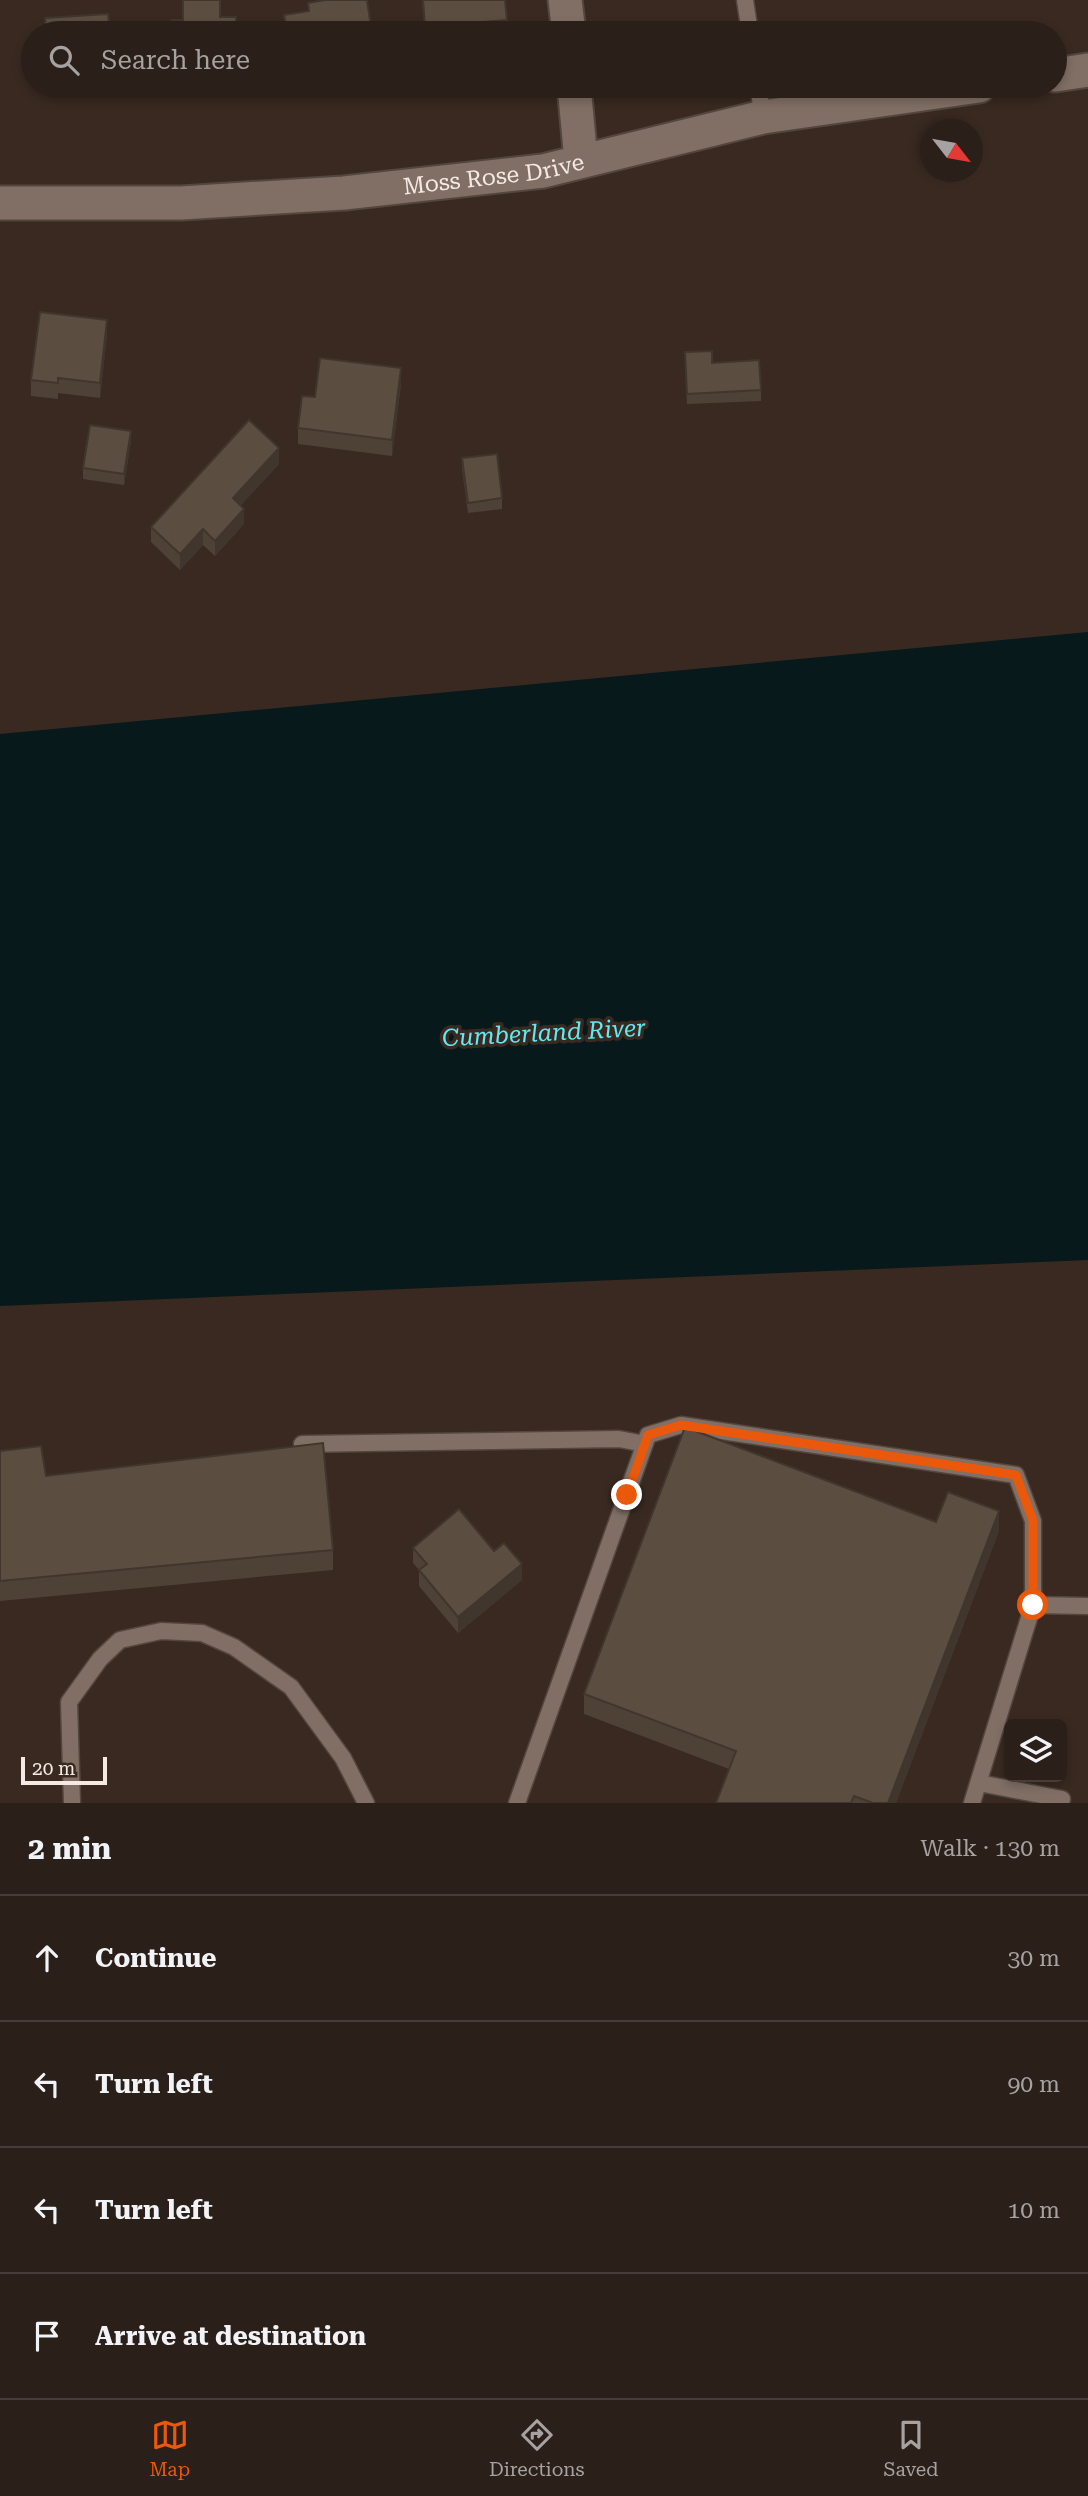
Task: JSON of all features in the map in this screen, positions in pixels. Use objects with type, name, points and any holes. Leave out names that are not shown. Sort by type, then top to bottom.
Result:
[{"type":"street","points":[[565,0],[568,21]]},
{"type":"street","points":[[1067,73],[1088,70]]},
{"type":"street","points":[[575,98],[581,160]]},
{"type":"street","name":"Moss Rose Drive","points":[[0,203],[181,203],[344,193],[543,171],[761,101],[805,98]]},
{"type":"lane","points":[[745,0],[748,21]]},
{"type":"lane","points":[[517,1803],[648,1435],[681,1425],[1016,1475],[1033,1521],[1033,1605],[972,1803]]},
{"type":"lane","points":[[302,1444],[619,1439],[645,1444]]},
{"type":"lane","points":[[1033,1605],[1088,1606]]},
{"type":"lane","points":[[72,1803],[69,1702],[100,1658],[120,1640],[160,1631],[202,1633],[212,1637],[234,1647],[291,1687],[344,1758],[366,1803]]},
{"type":"lane","points":[[979,1783],[1062,1799],[1062,1803]]},
{"type":"water","name":"Cumberland River","points":[[1088,632],[1088,1260],[0,1306],[0,734]]},
{"type":"building","points":[[183,0],[220,0],[220,17],[236,17],[236,21],[172,21],[183,20]]},
{"type":"building","points":[[325,0],[367,0],[370,21],[285,21],[284,15],[309,11],[308,3]]},
{"type":"building","points":[[423,0],[505,0],[507,20],[425,21]]},
{"type":"building","points":[[108,14],[109,21],[45,21],[45,18]]},
{"type":"building","points":[[40,312],[107,320],[100,383],[58,378],[58,383],[31,380]]},
{"type":"building","points":[[712,351],[712,363],[759,360],[761,390],[687,394],[685,352]]},
{"type":"building","points":[[320,358],[401,368],[392,440],[298,428],[302,396],[315,397]]},
{"type":"building","points":[[249,420],[279,448],[233,498],[244,509],[215,541],[203,529],[180,554],[151,527]]},
{"type":"building","points":[[90,425],[131,431],[124,474],[83,468]]},
{"type":"building","points":[[497,454],[502,498],[468,503],[462,458]]},
{"type":"building","points":[[685,1427],[936,1522],[948,1492],[999,1511],[888,1803],[873,1803],[854,1796],[851,1803],[716,1803],[736,1751],[584,1694]]},
{"type":"building","points":[[323,1443],[333,1550],[0,1581],[0,1451],[41,1446],[46,1476]]},
{"type":"building","points":[[459,1509],[494,1551],[504,1543],[522,1564],[458,1617],[419,1570],[427,1564],[413,1548]]},
{"type":"route","points":[[627,1495],[648,1435],[681,1425],[1016,1475],[1033,1521],[1033,1605]]}]
